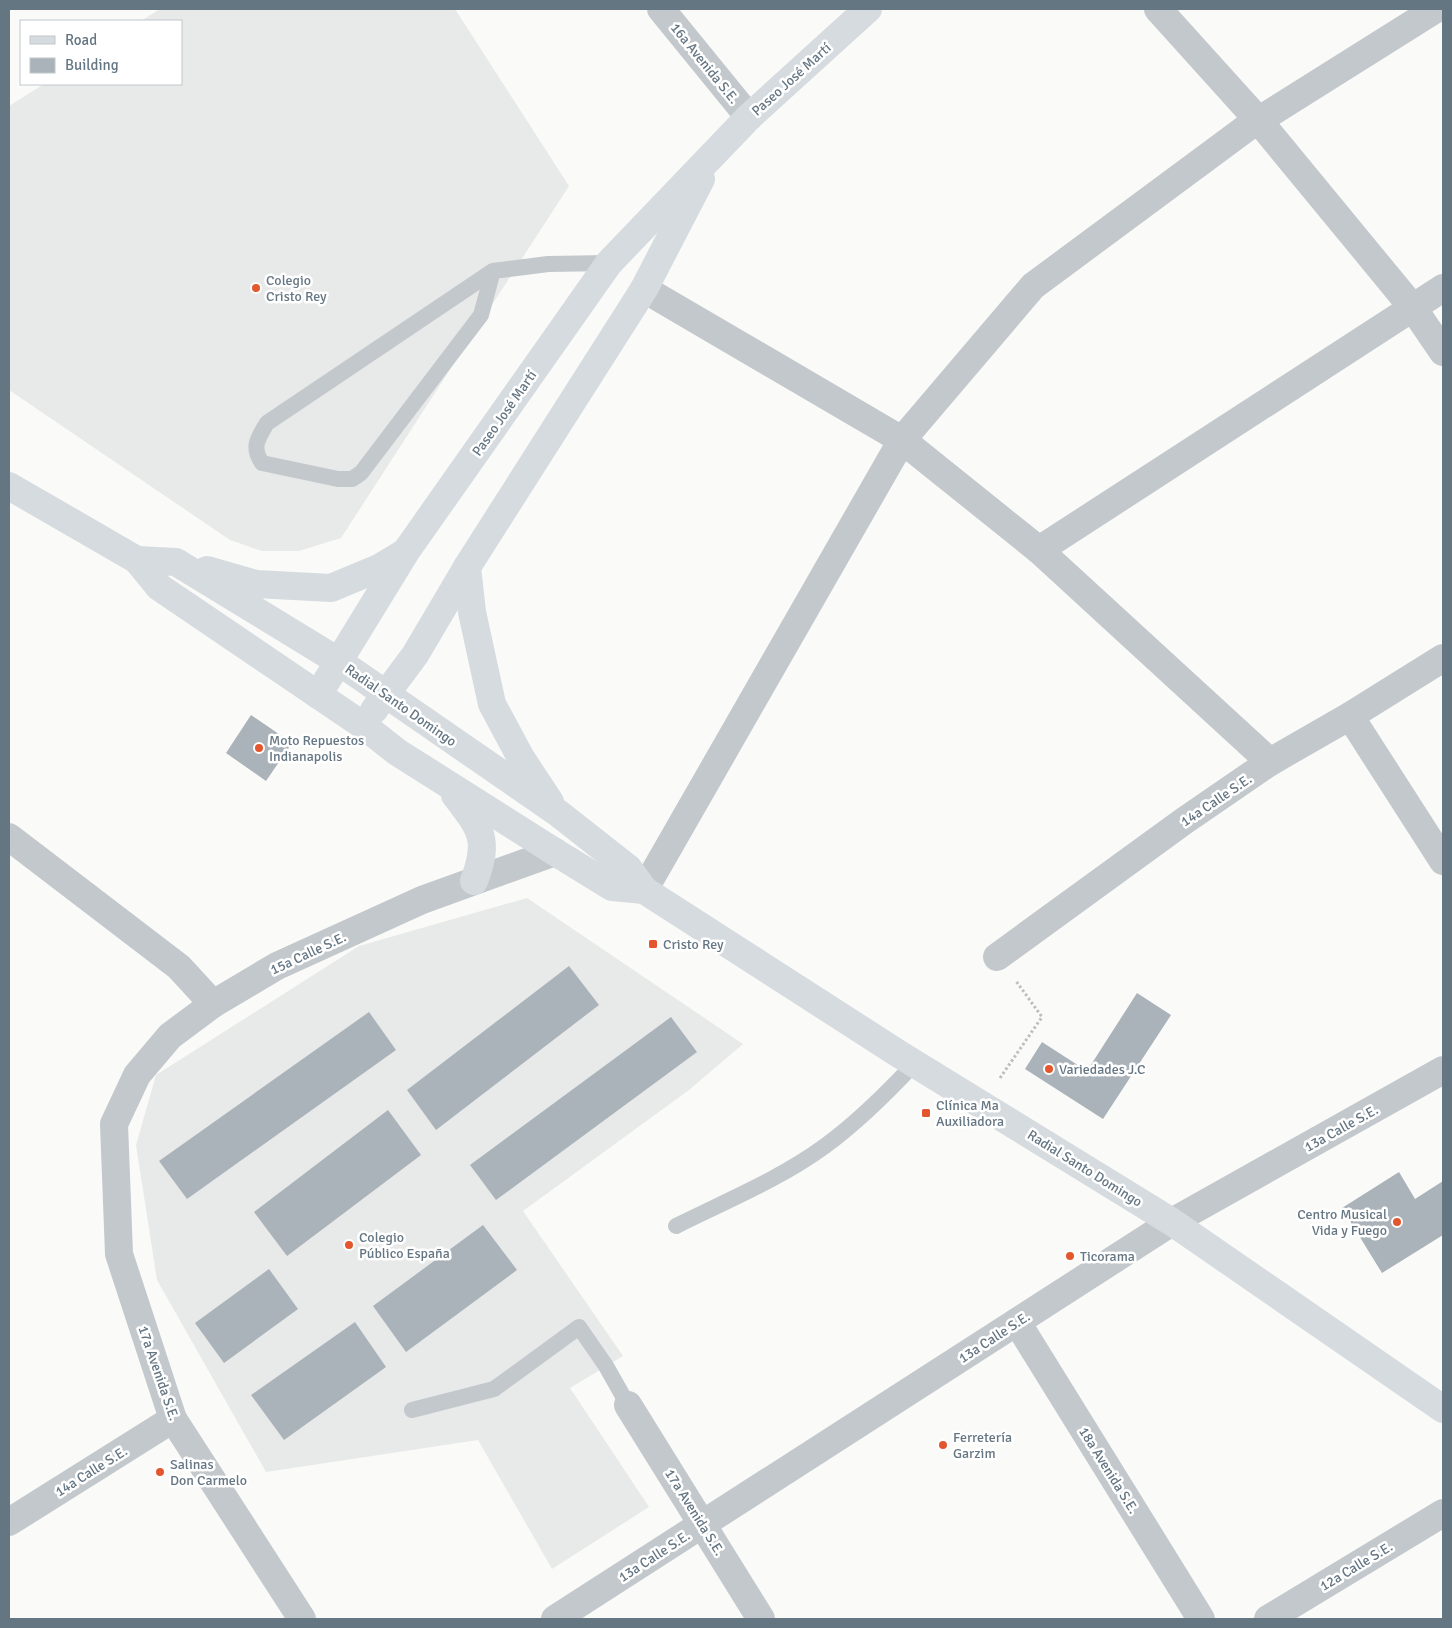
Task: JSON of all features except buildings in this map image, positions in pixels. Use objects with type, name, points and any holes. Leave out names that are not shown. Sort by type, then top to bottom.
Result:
[{"type":"main road","name":"Paseo José Martí","points":[[318,695],[407,550],[609,263],[749,117],[868,9]]},
{"type":"main road","name":"Paseo José Martí","points":[[364,726],[415,654],[467,567],[644,288],[715,151]]},
{"type":"main road","name":"Radial Santo Domingo","points":[[9,486],[137,560],[159,587],[364,726],[397,752],[612,886],[644,890]]},
{"type":"main road","points":[[176,562],[256,584],[332,588],[380,568],[407,550]]},
{"type":"main road","name":"Radial Santo Domingo","points":[[137,560],[176,562],[338,661],[558,813],[628,868],[644,890],[915,1063],[1172,1222],[1442,1405]]},
{"type":"main road","points":[[467,567],[472,612],[492,704],[521,758],[558,813]]},
{"type":"main road","points":[[445,782],[476,821],[484,842],[482,861],[474,881]]},
{"type":"street","name":"16a Avenida S.E.","points":[[661,9],[749,117]]},
{"type":"street","points":[[1158,9],[1259,121],[1413,308],[1443,352]]},
{"type":"street","points":[[644,890],[902,440],[1033,286],[1259,121],[1436,9]]},
{"type":"street","points":[[644,288],[902,440],[1039,550],[1270,762]]},
{"type":"street","points":[[1039,550],[1443,288]]},
{"type":"street","name":"14a Calle S.E.","points":[[997,957],[1184,821],[1270,762],[1350,716],[1443,658]]},
{"type":"street","points":[[1350,716],[1443,861]]},
{"type":"street","points":[[9,837],[179,967],[213,1004]]},
{"type":"street","name":"15a Calle S.E.","points":[[114,1124],[137,1075],[170,1036],[213,1004],[277,966],[422,900],[556,852]]},
{"type":"street","name":"13a Calle S.E.","points":[[555,1619],[1172,1222],[1443,1070]]},
{"type":"street","name":"17a Avenida S.E.","points":[[114,1124],[119,1254],[173,1419],[302,1619]]},
{"type":"street","name":"18a Avenida S.E.","points":[[1017,1322],[1201,1619]]},
{"type":"street","name":"17a Avenida S.E.","points":[[628,1405],[704,1524],[761,1619]]},
{"type":"street","name":"14a Calle S.E.","points":[[9,1522],[173,1419]]},
{"type":"street","name":"12a Calle S.E.","points":[[1268,1619],[1443,1513]]},
{"type":"lane","points":[[493,271],[481,315],[361,473],[352,480],[338,479],[262,463],[256,455],[255,444],[267,423],[493,271],[548,264],[609,263]]},
{"type":"lane","points":[[676,1226],[778,1176],[825,1146],[878,1102],[915,1063]]},
{"type":"lane","points":[[412,1410],[494,1389],[579,1327],[606,1366],[628,1405]]},
{"type":"path","points":[[982,1104],[1042,1017],[997,957]]},
{"type":"shaded area","name":"Colegio Cristo Rey","points":[[160,9],[455,9],[569,186],[341,538],[299,551],[262,551],[230,540],[9,390],[9,106],[42,85],[182,85],[182,20],[143,20]]},
{"type":"shaded area","name":"Colegio Público España","points":[[527,898],[743,1044],[689,1090],[523,1211],[623,1356],[570,1388],[649,1507],[552,1569],[478,1440],[266,1472],[157,1280],[136,1145],[156,1075],[359,946]]},
{"type":"place","name":"Colegio Cristo Rey","points":[[256,288]]},
{"type":"place","name":"Moto Repuestos Indianapolis","points":[[259,748]]},
{"type":"place","name":"Cristo Rey","points":[[653,944]]},
{"type":"place","name":"Variedades J.C","points":[[1049,1069]]},
{"type":"place","name":"Clínica Ma Auxiliadora","points":[[926,1113]]},
{"type":"place","name":"Centro Musical Vida y Fuego","points":[[1397,1222]]},
{"type":"place","name":"Colegio Público España","points":[[349,1245]]},
{"type":"place","name":"Ticorama","points":[[1070,1256]]},
{"type":"place","name":"Ferretería Garzim","points":[[943,1445]]},
{"type":"place","name":"Salinas Don Carmelo","points":[[160,1472]]}]
